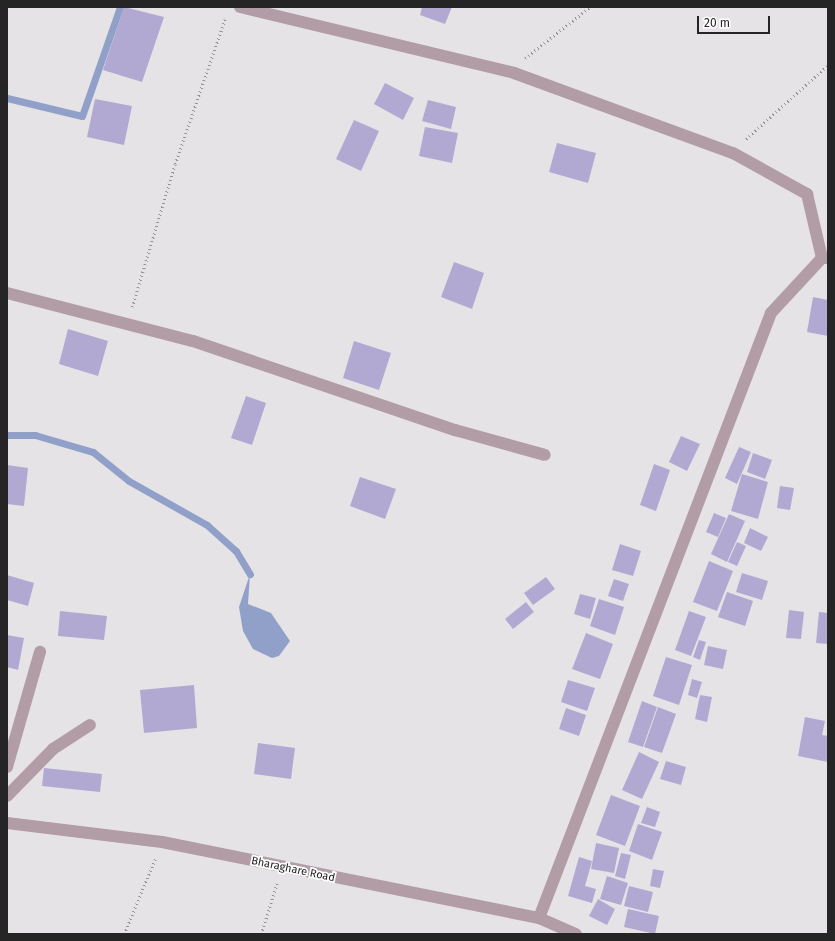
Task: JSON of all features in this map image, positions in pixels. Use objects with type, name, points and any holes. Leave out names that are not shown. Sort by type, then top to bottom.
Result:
[{"type":"street","points":[[240,7],[514,73],[733,153],[807,194],[825,258],[771,313],[539,918]]},
{"type":"street","points":[[7,293],[194,341],[455,430],[545,454]]},
{"type":"street","points":[[7,767],[40,652]]},
{"type":"street","points":[[7,796],[53,749],[90,725]]},
{"type":"street","name":"Bharaghare Road","points":[[7,823],[162,842],[282,869],[539,918],[576,934]]},
{"type":"path","points":[[514,73],[525,59],[590,7]]},
{"type":"path","points":[[127,323],[175,164],[227,14]]},
{"type":"path","points":[[733,153],[759,124],[828,66]]},
{"type":"path","points":[[124,934],[162,842]]},
{"type":"path","points":[[261,934],[282,869]]},
{"type":"water","points":[[250,574],[248,604],[271,613],[290,641],[279,656],[272,658],[253,649],[243,631],[239,607]]},
{"type":"building","points":[[124,7],[164,17],[142,82],[103,70]]},
{"type":"building","points":[[422,7],[452,7],[445,24],[420,15]]},
{"type":"building","points":[[385,83],[414,98],[403,120],[374,104]]},
{"type":"building","points":[[95,99],[132,106],[124,145],[87,137]]},
{"type":"building","points":[[428,100],[456,107],[451,129],[422,121]]},
{"type":"building","points":[[354,120],[379,131],[361,171],[336,159]]},
{"type":"building","points":[[425,127],[458,133],[452,163],[419,156]]},
{"type":"building","points":[[557,143],[596,153],[588,183],[549,172]]},
{"type":"building","points":[[454,262],[484,273],[472,309],[441,297]]},
{"type":"building","points":[[813,297],[828,300],[828,336],[807,332]]},
{"type":"building","points":[[68,329],[108,341],[98,376],[59,364]]},
{"type":"building","points":[[354,341],[391,353],[379,390],[343,378]]},
{"type":"building","points":[[246,396],[266,403],[252,445],[231,438]]},
{"type":"building","points":[[681,436],[700,444],[687,471],[669,462]]},
{"type":"building","points":[[739,447],[751,452],[737,484],[725,478]]},
{"type":"building","points":[[753,453],[772,460],[765,479],[747,472]]},
{"type":"building","points":[[654,464],[670,470],[656,511],[640,505]]},
{"type":"building","points":[[7,465],[28,468],[24,506],[7,504]]},
{"type":"building","points":[[742,474],[768,482],[758,519],[731,511]]},
{"type":"building","points":[[360,477],[396,489],[385,519],[350,506]]},
{"type":"building","points":[[780,486],[794,488],[790,510],[777,508]]},
{"type":"building","points":[[714,513],[726,518],[718,537],[706,532]]},
{"type":"building","points":[[729,514],[745,521],[727,562],[711,554]]},
{"type":"building","points":[[750,528],[768,537],[761,551],[744,543]]},
{"type":"building","points":[[737,542],[746,546],[737,566],[728,562]]},
{"type":"building","points":[[620,544],[641,551],[633,576],[612,570]]},
{"type":"building","points":[[709,561],[733,571],[717,611],[693,602]]},
{"type":"building","points":[[742,573],[768,581],[762,600],[736,592]]},
{"type":"building","points":[[7,575],[34,583],[28,606],[7,600]]},
{"type":"building","points":[[546,577],[555,589],[533,605],[524,593]]},
{"type":"building","points":[[614,579],[629,584],[623,601],[608,596]]},
{"type":"building","points":[[727,592],[753,601],[745,626],[718,617]]},
{"type":"building","points":[[580,594],[596,598],[590,619],[574,614]]},
{"type":"building","points":[[599,599],[624,607],[615,635],[590,626]]},
{"type":"building","points":[[526,602],[534,612],[513,629],[505,619]]},
{"type":"building","points":[[789,610],[804,612],[801,639],[786,638]]},
{"type":"building","points":[[60,611],[107,616],[104,640],[58,636]]},
{"type":"building","points":[[689,611],[706,617],[691,656],[675,650]]},
{"type":"building","points":[[819,612],[828,613],[828,644],[816,643]]},
{"type":"building","points":[[586,633],[613,644],[600,679],[572,669]]},
{"type":"building","points":[[7,635],[24,638],[18,670],[7,667]]},
{"type":"building","points":[[699,640],[706,642],[700,660],[693,657]]},
{"type":"building","points":[[708,646],[727,650],[723,669],[704,665]]},
{"type":"building","points":[[666,657],[692,665],[679,705],[653,696]]},
{"type":"building","points":[[692,679],[702,682],[697,698],[688,695]]},
{"type":"building","points":[[568,680],[595,688],[587,711],[561,702]]},
{"type":"building","points":[[194,685],[197,728],[144,733],[140,690]]},
{"type":"building","points":[[700,695],[712,697],[707,722],[695,719]]},
{"type":"building","points":[[642,701],[657,707],[643,747],[628,742]]},
{"type":"building","points":[[658,707],[676,714],[662,753],[644,747]]},
{"type":"building","points":[[566,708],[586,715],[579,736],[559,729]]},
{"type":"building","points":[[805,717],[825,721],[822,735],[828,736],[828,762],[798,756]]},
{"type":"building","points":[[258,743],[295,748],[291,779],[254,774]]},
{"type":"building","points":[[639,752],[659,762],[642,799],[622,790]]},
{"type":"building","points":[[666,761],[686,767],[681,785],[660,779]]},
{"type":"building","points":[[44,768],[102,774],[100,792],[42,786]]},
{"type":"building","points":[[611,795],[640,806],[625,846],[596,835]]},
{"type":"building","points":[[647,807],[660,812],[655,827],[641,823]]},
{"type":"building","points":[[638,824],[662,832],[652,860],[629,851]]},
{"type":"building","points":[[596,843],[619,848],[614,873],[591,869]]},
{"type":"building","points":[[621,853],[631,855],[625,879],[615,876]]},
{"type":"building","points":[[579,857],[592,861],[585,886],[596,889],[592,903],[568,896]]},
{"type":"building","points":[[653,869],[664,871],[660,888],[650,886]]},
{"type":"building","points":[[607,876],[628,883],[621,905],[600,899]]},
{"type":"building","points":[[629,886],[653,892],[648,912],[624,906]]},
{"type":"building","points":[[598,899],[615,909],[607,925],[589,916]]},
{"type":"building","points":[[628,909],[659,916],[655,934],[624,927]]},
{"type":"waterway","points":[[7,98],[82,116],[120,7]]},
{"type":"waterway","points":[[7,435],[35,435],[93,452],[129,481],[207,525],[236,551],[250,574]]}]
